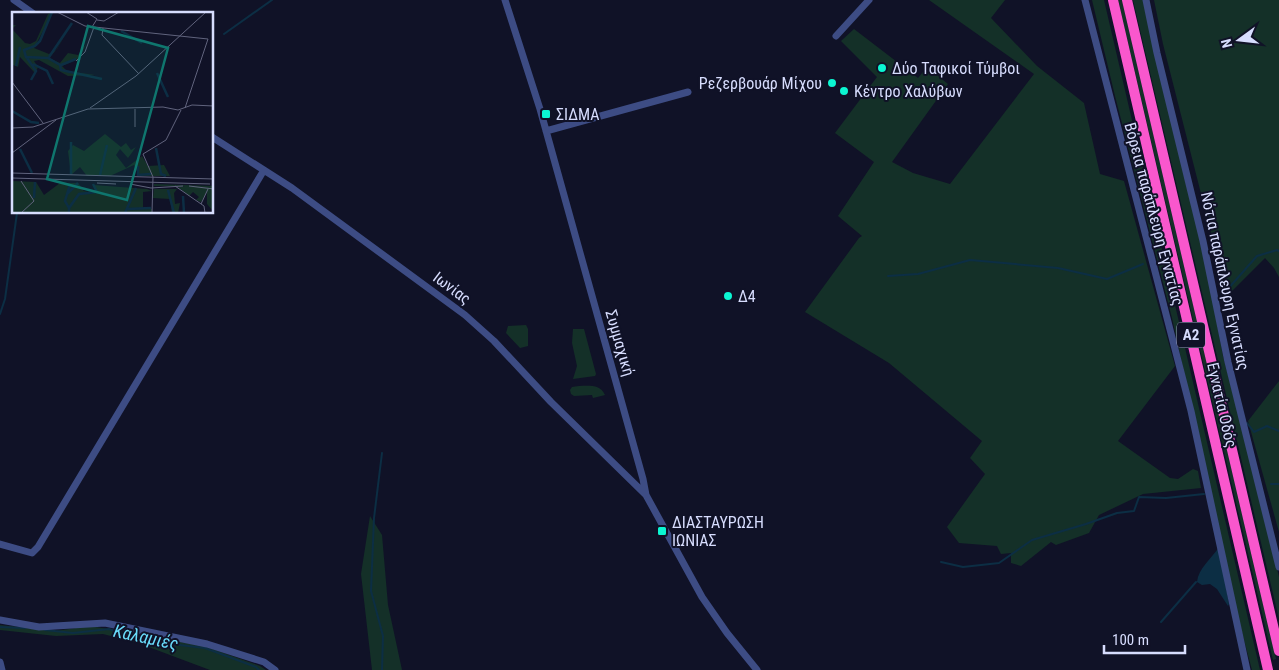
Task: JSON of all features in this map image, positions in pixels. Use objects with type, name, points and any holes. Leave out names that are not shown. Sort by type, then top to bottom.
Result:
[{"type":"highway","name":"Εγνατία Οδός","points":[[1113,0],[1268,670]]},
{"type":"highway","name":"Εγνατία Οδός","points":[[1127,0],[1279,651]]},
{"type":"street","points":[[14,0],[31,12]]},
{"type":"street","name":"Συμμαχική","points":[[505,0],[546,131],[646,495],[702,597],[727,633],[757,670]]},
{"type":"street","points":[[836,36],[869,0]]},
{"type":"street","name":"Βόρεια παράπλευρη Εγνατίας","points":[[1086,0],[1191,411],[1247,670]]},
{"type":"street","name":"Νότια παράπλευρη Εγνατίας","points":[[1146,0],[1157,53],[1204,241],[1230,370],[1279,567]]},
{"type":"street","points":[[546,131],[688,92]]},
{"type":"street","name":"Ιωνίας","points":[[214,138],[292,188],[465,315],[494,341],[538,389],[646,495]]},
{"type":"street","points":[[0,544],[32,553],[38,547],[264,170]]},
{"type":"street","points":[[633,483],[643,479]]},
{"type":"street","points":[[0,620],[39,627],[104,623],[208,644],[264,662],[275,670]]},
{"type":"street","points":[[0,662],[2,670]]},
{"type":"green space","points":[[929,0],[1005,0],[991,18],[1037,66],[1084,103],[1100,174],[1124,181],[1175,366],[1118,441],[1170,478],[1178,479],[1193,469],[1198,471],[1201,488],[1143,494],[1099,515],[1089,533],[1056,545],[1051,542],[1021,566],[1011,563],[1011,553],[1001,554],[997,546],[959,543],[947,527],[985,474],[970,458],[982,441],[889,363],[805,312],[862,236],[838,216],[874,162],[835,133],[877,77],[841,41],[854,29],[918,78],[927,67],[948,84],[892,162],[913,173],[950,184],[1034,74]]},
{"type":"green space","points":[[1092,0],[1104,0],[1260,670],[1252,670],[1240,625],[1172,318]]},
{"type":"green space","points":[[1118,0],[1122,0],[1276,659],[1273,660]]},
{"type":"green space","points":[[1133,0],[1146,0],[1203,248],[1223,356],[1259,491],[1279,577],[1279,619]]},
{"type":"green space","points":[[1154,0],[1279,0],[1279,277],[1265,258],[1227,296],[1163,44]]},
{"type":"green space","points":[[526,325],[528,329],[528,346],[520,348],[506,333],[508,326]]},
{"type":"green space","points":[[573,329],[584,329],[595,376],[573,379],[577,366],[572,343]]},
{"type":"green space","points":[[1279,381],[1279,532],[1248,421]]},
{"type":"green space","points":[[572,387],[597,387],[605,395],[593,398],[592,395],[574,396],[571,394],[570,390]]},
{"type":"green space","points":[[370,516],[382,535],[388,605],[402,670],[372,670],[361,574]]},
{"type":"green space","points":[[0,625],[55,631],[90,626],[108,629],[204,646],[260,666],[266,670],[210,670],[138,643],[103,634],[56,636],[0,630]]},
{"type":"water","points":[[1219,547],[1228,606],[1217,589],[1210,584],[1202,585],[1197,582],[1203,568]]},
{"type":"waterway","points":[[224,34],[272,0]]},
{"type":"waterway","name":"Καλαμιές","points":[[0,314],[5,299],[17,214]]},
{"type":"waterway","points":[[1219,299],[1257,256],[1279,251]]},
{"type":"waterway","points":[[888,276],[918,274],[970,260],[1058,268],[1107,279],[1143,264]]},
{"type":"waterway","points":[[1247,423],[1254,432],[1267,426],[1279,431]]},
{"type":"waterway","name":"Καλαμιές","points":[[382,453],[374,518],[371,591],[383,636],[382,670]]},
{"type":"waterway","points":[[1271,484],[1279,484]]},
{"type":"waterway","points":[[941,562],[963,567],[999,563],[1032,540],[1117,513],[1134,511],[1139,497],[1166,498],[1204,494]]},
{"type":"waterway","points":[[1161,622],[1196,582]]},
{"type":"waterway","name":"Καλαμιές","points":[[0,627],[25,628]]},
{"type":"waterway","name":"Καλαμιές","points":[[45,630],[73,633],[109,629],[145,641],[205,648],[256,667],[259,670]]},
{"type":"place","name":"Δύο Ταφικοί Τύμβοι","points":[[882,68]]},
{"type":"place","name":"Ρεζερβουάρ Μίχου","points":[[832,83]]},
{"type":"place","name":"Κέντρο Χαλύβων","points":[[844,91]]},
{"type":"place","name":"ΣΙΔΜΑ","points":[[546,114]]},
{"type":"place","name":"Δ4","points":[[728,296]]},
{"type":"place","name":"ΔΙΑΣΤΑΥΡΩΣΗ ΙΩΝΙΑΣ","points":[[662,531]]}]
